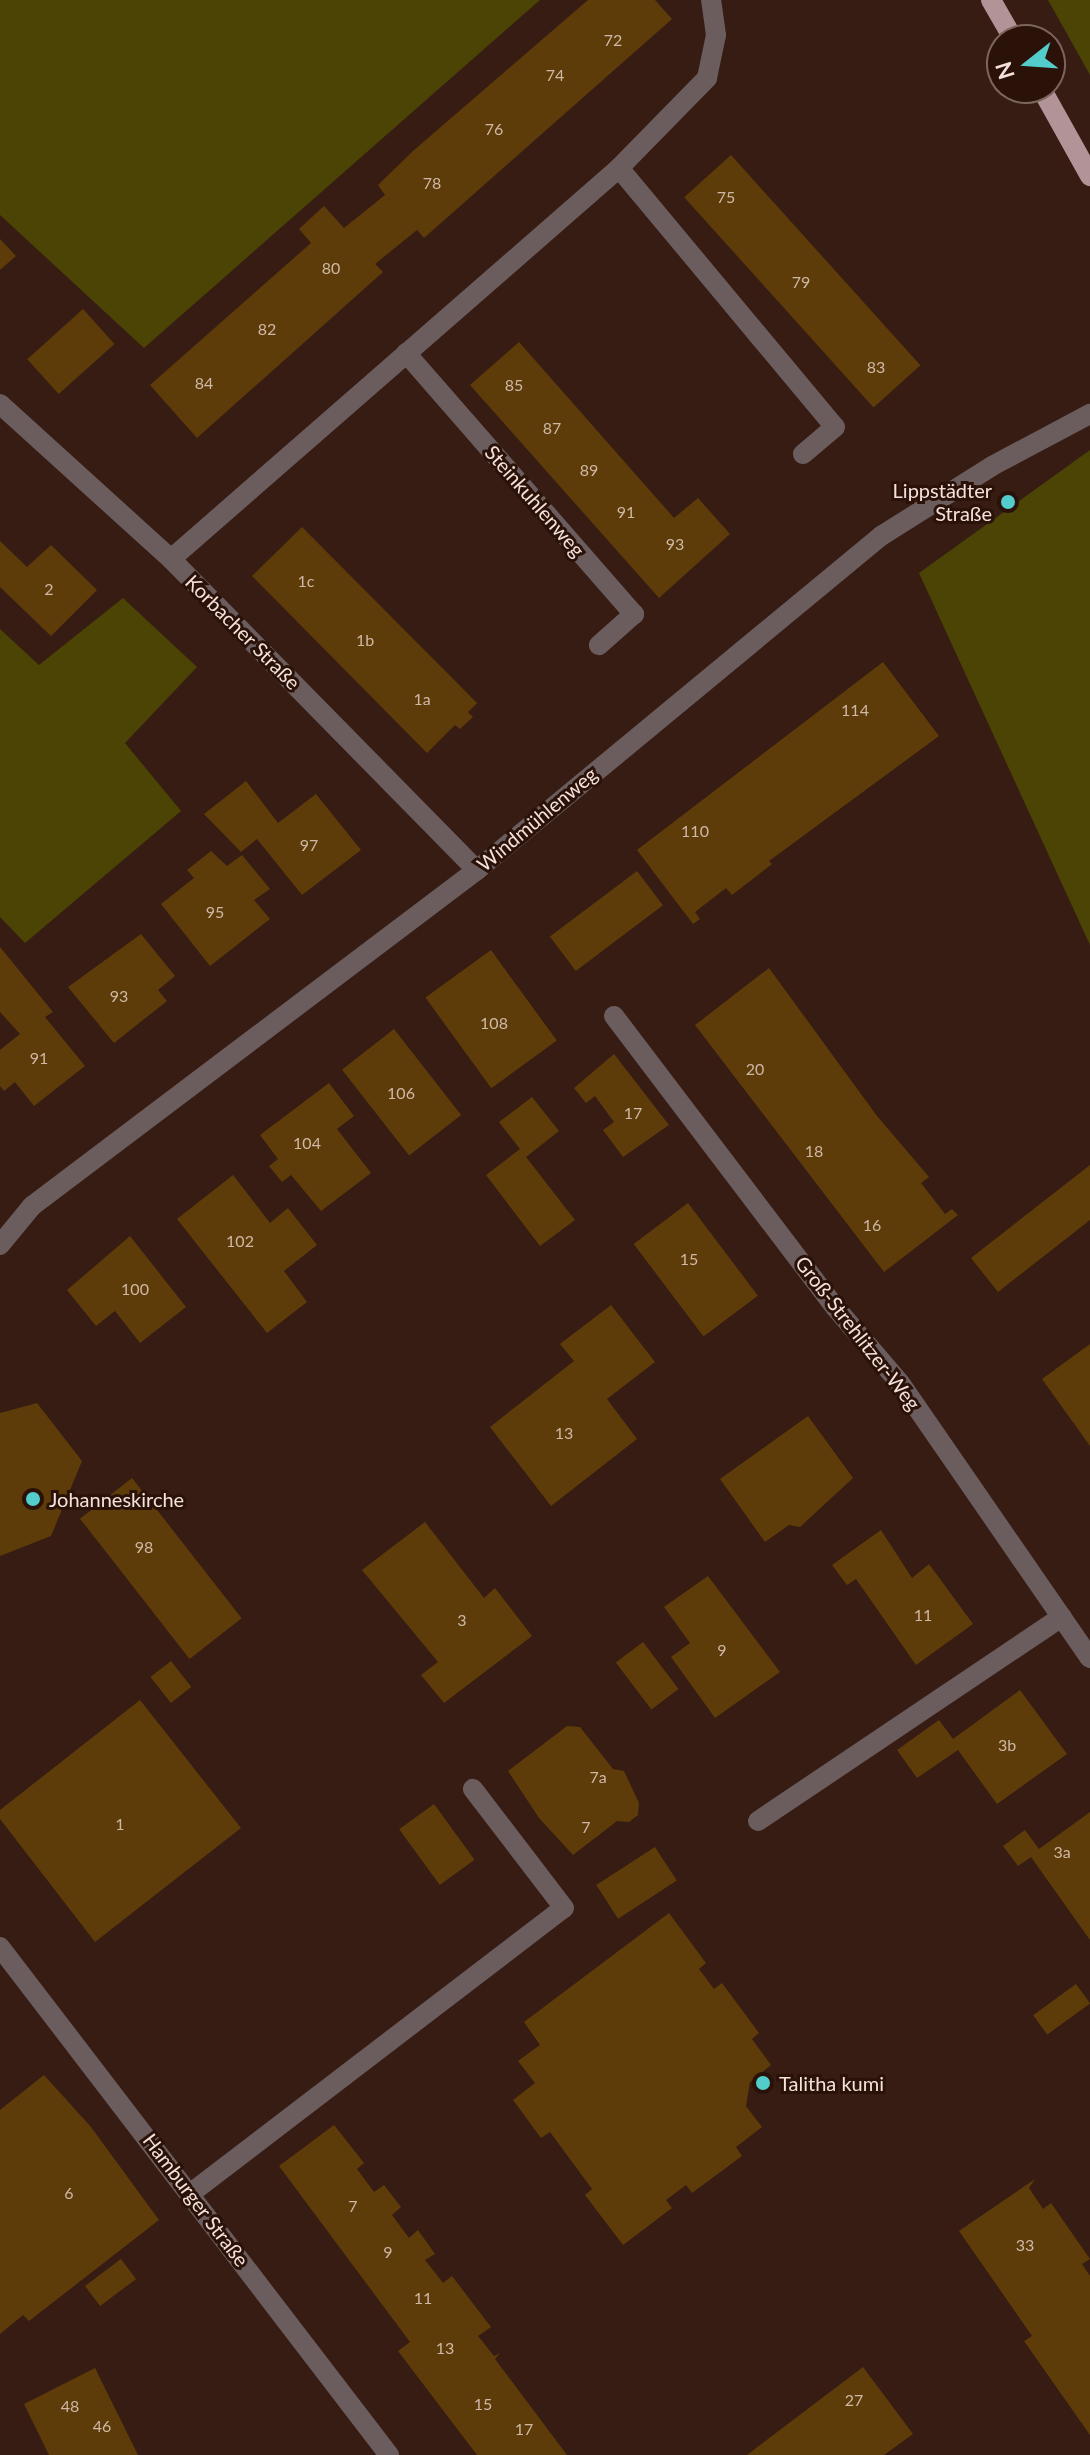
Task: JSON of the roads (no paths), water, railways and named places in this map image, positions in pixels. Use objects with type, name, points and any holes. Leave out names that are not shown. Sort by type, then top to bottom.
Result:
[{"type":"main road","points":[[991,0],[1005,24]]},
{"type":"main road","points":[[1050,104],[1090,176]]},
{"type":"street","points":[[171,559],[619,168],[707,78],[716,35],[711,0]]},
{"type":"street","points":[[619,168],[835,427],[803,454]]},
{"type":"street","name":"Steinkuhlenweg","points":[[406,353],[634,614],[599,645]]},
{"type":"street","name":"Korbacher Straße","points":[[0,404],[171,559],[477,870]]},
{"type":"street","name":"Windmühlenweg","points":[[0,1245],[32,1206],[477,870],[881,536],[992,466],[1090,414]]},
{"type":"street","name":"Groß-Strehlitzer-Weg","points":[[614,1016],[835,1307],[900,1383],[1090,1658]]},
{"type":"street","points":[[758,1821],[1062,1617]]},
{"type":"street","points":[[191,2193],[564,1908],[473,1789]]},
{"type":"street","name":"Hamburger Straße","points":[[0,1947],[389,2455]]},
{"type":"place","name":"Lippstädter Straße","points":[[1008,502]]},
{"type":"place","name":"Johanneskirche","points":[[33,1499]]},
{"type":"place","name":"Talitha kumi","points":[[763,2083]]}]
